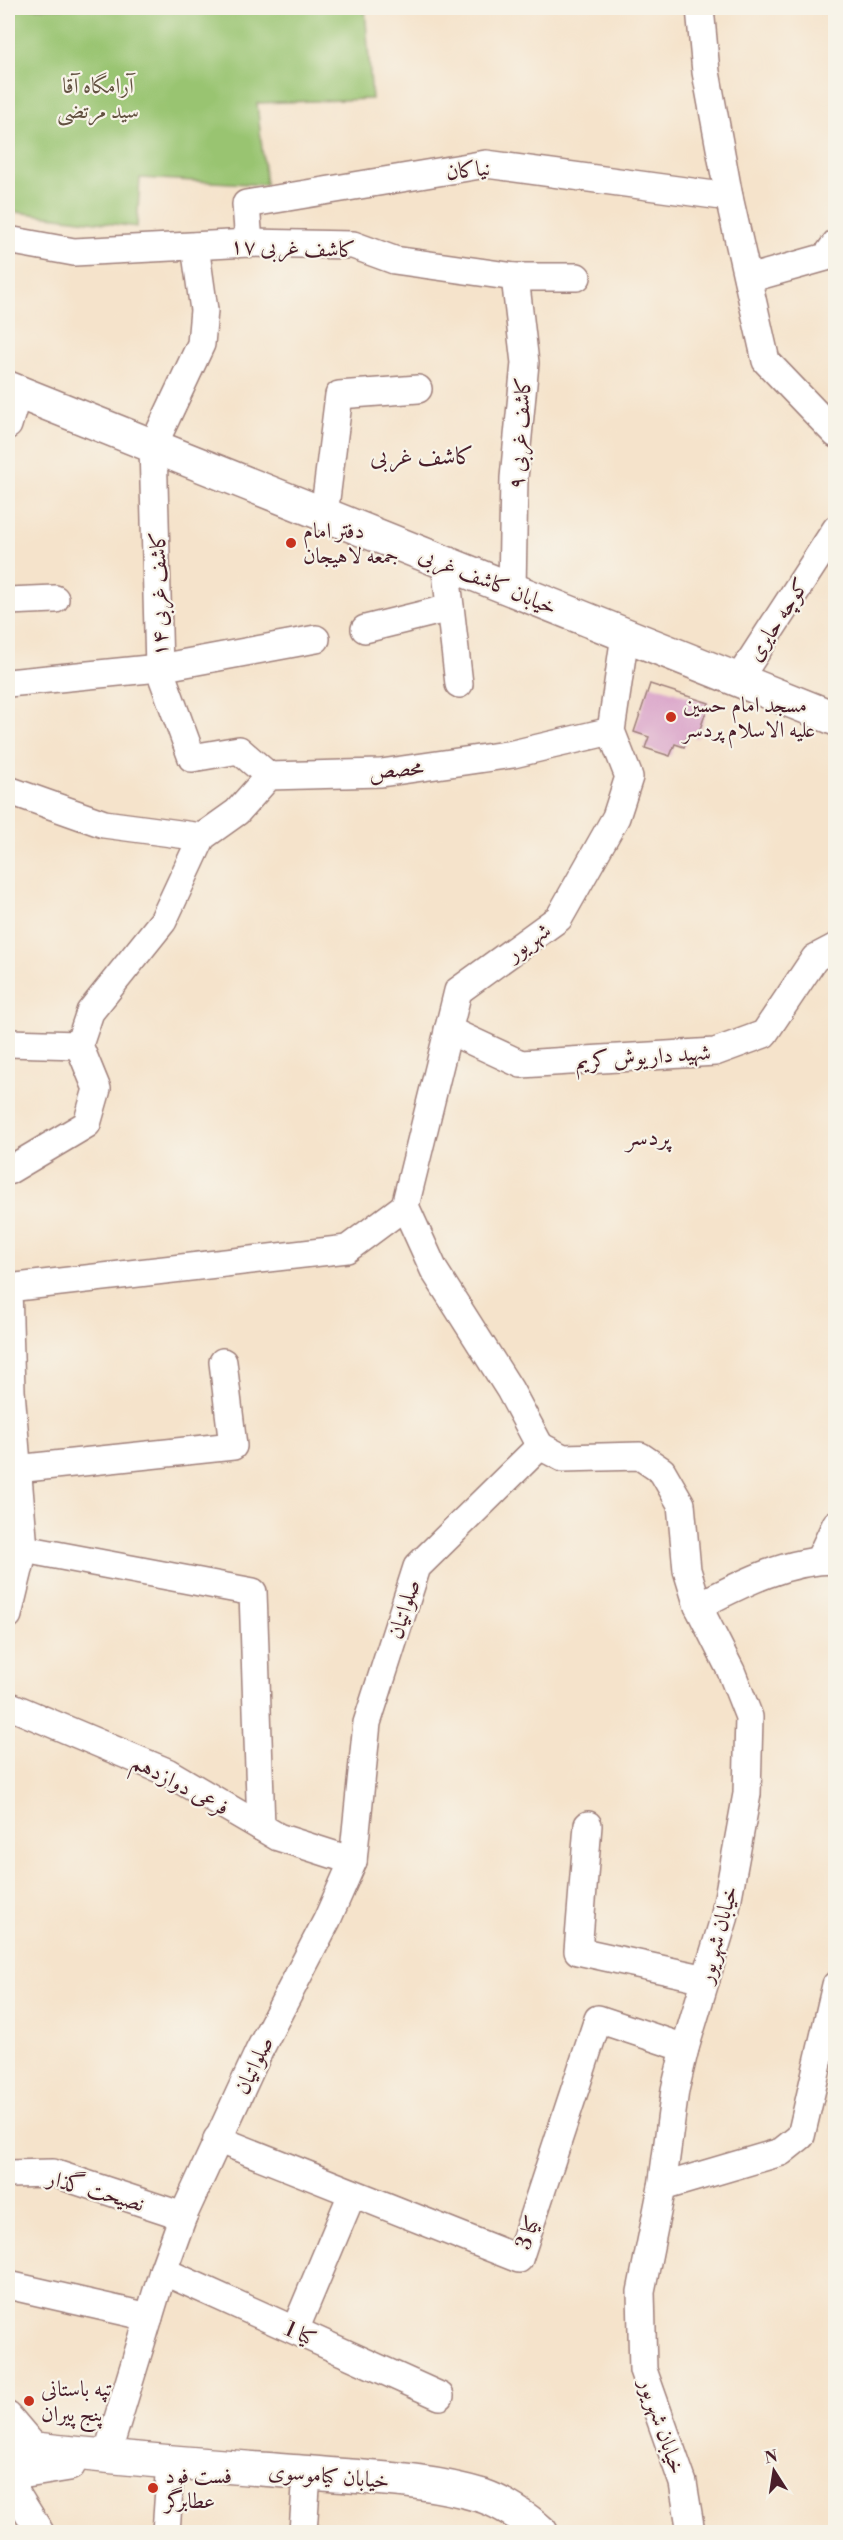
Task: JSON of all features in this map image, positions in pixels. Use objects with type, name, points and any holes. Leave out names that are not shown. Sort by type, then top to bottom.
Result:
[{"type":"main road","name":"خیابان کاشف غربی","points":[[13,390],[836,719]]},
{"type":"main road","points":[[22,2448],[106,2458]]},
{"type":"main road","points":[[10,2488],[106,2458]]},
{"type":"main road","name":"خیابان کیاموسوی","points":[[106,2458],[171,2461],[436,2484],[486,2497],[530,2522],[541,2532]]},
{"type":"street","points":[[700,8],[706,72],[729,197],[766,361],[836,434]]},
{"type":"street","name":"نیاکان","points":[[249,243],[246,204],[486,164],[729,197]]},
{"type":"street","name":"کاشف غربی ۱۷","points":[[8,240],[74,252],[249,243],[353,245],[394,260],[515,277],[578,278]]},
{"type":"street","points":[[748,279],[826,256],[836,243]]},
{"type":"street","points":[[153,447],[201,344],[204,310],[195,246]]},
{"type":"street","name":"کاشف غربی ۹","points":[[512,590],[514,478],[525,363],[515,277]]},
{"type":"street","points":[[324,515],[339,395],[418,389]]},
{"type":"street","points":[[8,425],[13,390]]},
{"type":"street","name":"کاشف غربی ۱۴","points":[[153,447],[159,668],[192,758],[239,750],[269,776]]},
{"type":"street","name":"کوچه حایری","points":[[738,680],[836,529]]},
{"type":"street","points":[[445,563],[459,684]]},
{"type":"street","points":[[8,601],[55,599]]},
{"type":"street","points":[[365,629],[450,608]]},
{"type":"street","name":"شهریور","points":[[405,1206],[458,991],[559,918],[616,817],[629,777],[611,731],[625,635]]},
{"type":"street","points":[[8,683],[159,668],[316,639]]},
{"type":"street","name":"محصص","points":[[269,776],[381,772],[513,754],[611,731]]},
{"type":"street","points":[[8,1171],[87,1124],[97,1089],[79,1045],[90,1012],[163,921],[202,837],[237,812],[269,776]]},
{"type":"street","points":[[8,790],[104,824],[202,837]]},
{"type":"street","name":"شهید داریوش کریم","points":[[448,1030],[520,1064],[715,1052],[764,1034],[815,958],[836,947]]},
{"type":"street","points":[[8,1043],[79,1045]]},
{"type":"street","points":[[8,1615],[24,1549],[16,1469],[8,1288],[347,1249],[405,1206],[434,1270],[510,1390],[540,1446]]},
{"type":"street","points":[[16,1469],[232,1446],[223,1362]]},
{"type":"street","name":"خیابان شهریور","points":[[540,1446],[563,1458],[640,1456],[662,1471],[681,1504],[687,1570],[698,1606],[731,1671],[749,1717],[747,1794],[724,1919],[685,2048],[675,2090],[662,2187],[641,2292],[643,2370],[683,2483],[691,2532]]},
{"type":"street","name":"صلواتیان","points":[[106,2458],[163,2271],[183,2216],[259,2051],[327,1920],[353,1861],[367,1723],[417,1567],[540,1446]]},
{"type":"street","points":[[698,1606],[753,1577],[827,1560],[836,1524]]},
{"type":"street","points":[[24,1549],[253,1592],[261,1827]]},
{"type":"street","name":"فرعی دوازدهم","points":[[8,1705],[167,1773],[278,1837],[353,1861]]},
{"type":"street","points":[[588,1825],[578,1950],[706,1979]]},
{"type":"street","points":[[662,2187],[781,2152],[801,2136],[831,2030],[836,1985]]},
{"type":"street","name":"کیا 3","points":[[217,2139],[519,2259],[598,2019],[685,2048]]},
{"type":"street","name":"نصیحت گذار","points":[[8,2174],[53,2173],[183,2216]]},
{"type":"street","points":[[295,2331],[352,2194]]},
{"type":"street","name":"کیا 1","points":[[163,2271],[440,2396]]},
{"type":"street","points":[[8,2285],[149,2317]]},
{"type":"street","points":[[8,2416],[22,2448]]},
{"type":"street","points":[[166,2532],[171,2461]]},
{"type":"street","points":[[303,2532],[307,2473]]},
{"type":"street","points":[[10,2488],[40,2532]]},
{"type":"green space","name":"آرامگاه آقا سید مرتضی","points":[[8,8],[365,8],[372,99],[257,103],[266,185],[140,178],[137,227],[8,211]]},
{"type":"building","name":"مسجد امام حسین علیه الاسلام پردسر","points":[[650,684],[709,703],[697,738],[688,734],[684,747],[675,744],[670,756],[645,748],[649,737],[634,732]]},
{"type":"place","name":"دفتر امام جمعه لاهیجان","points":[[291,543]]},
{"type":"place","name":"مسجد امام حسین علیه الاسلام پردسر","points":[[671,717]]},
{"type":"place","name":"تپه باستانی پنج پیران","points":[[29,2401]]},
{"type":"place","name":"فست فود عطابرگر","points":[[153,2488]]},
{"type":"district","name":"کاشف غربی","points":[[422,456]]},
{"type":"district","name":"پردسر","points":[[648,1137]]}]
